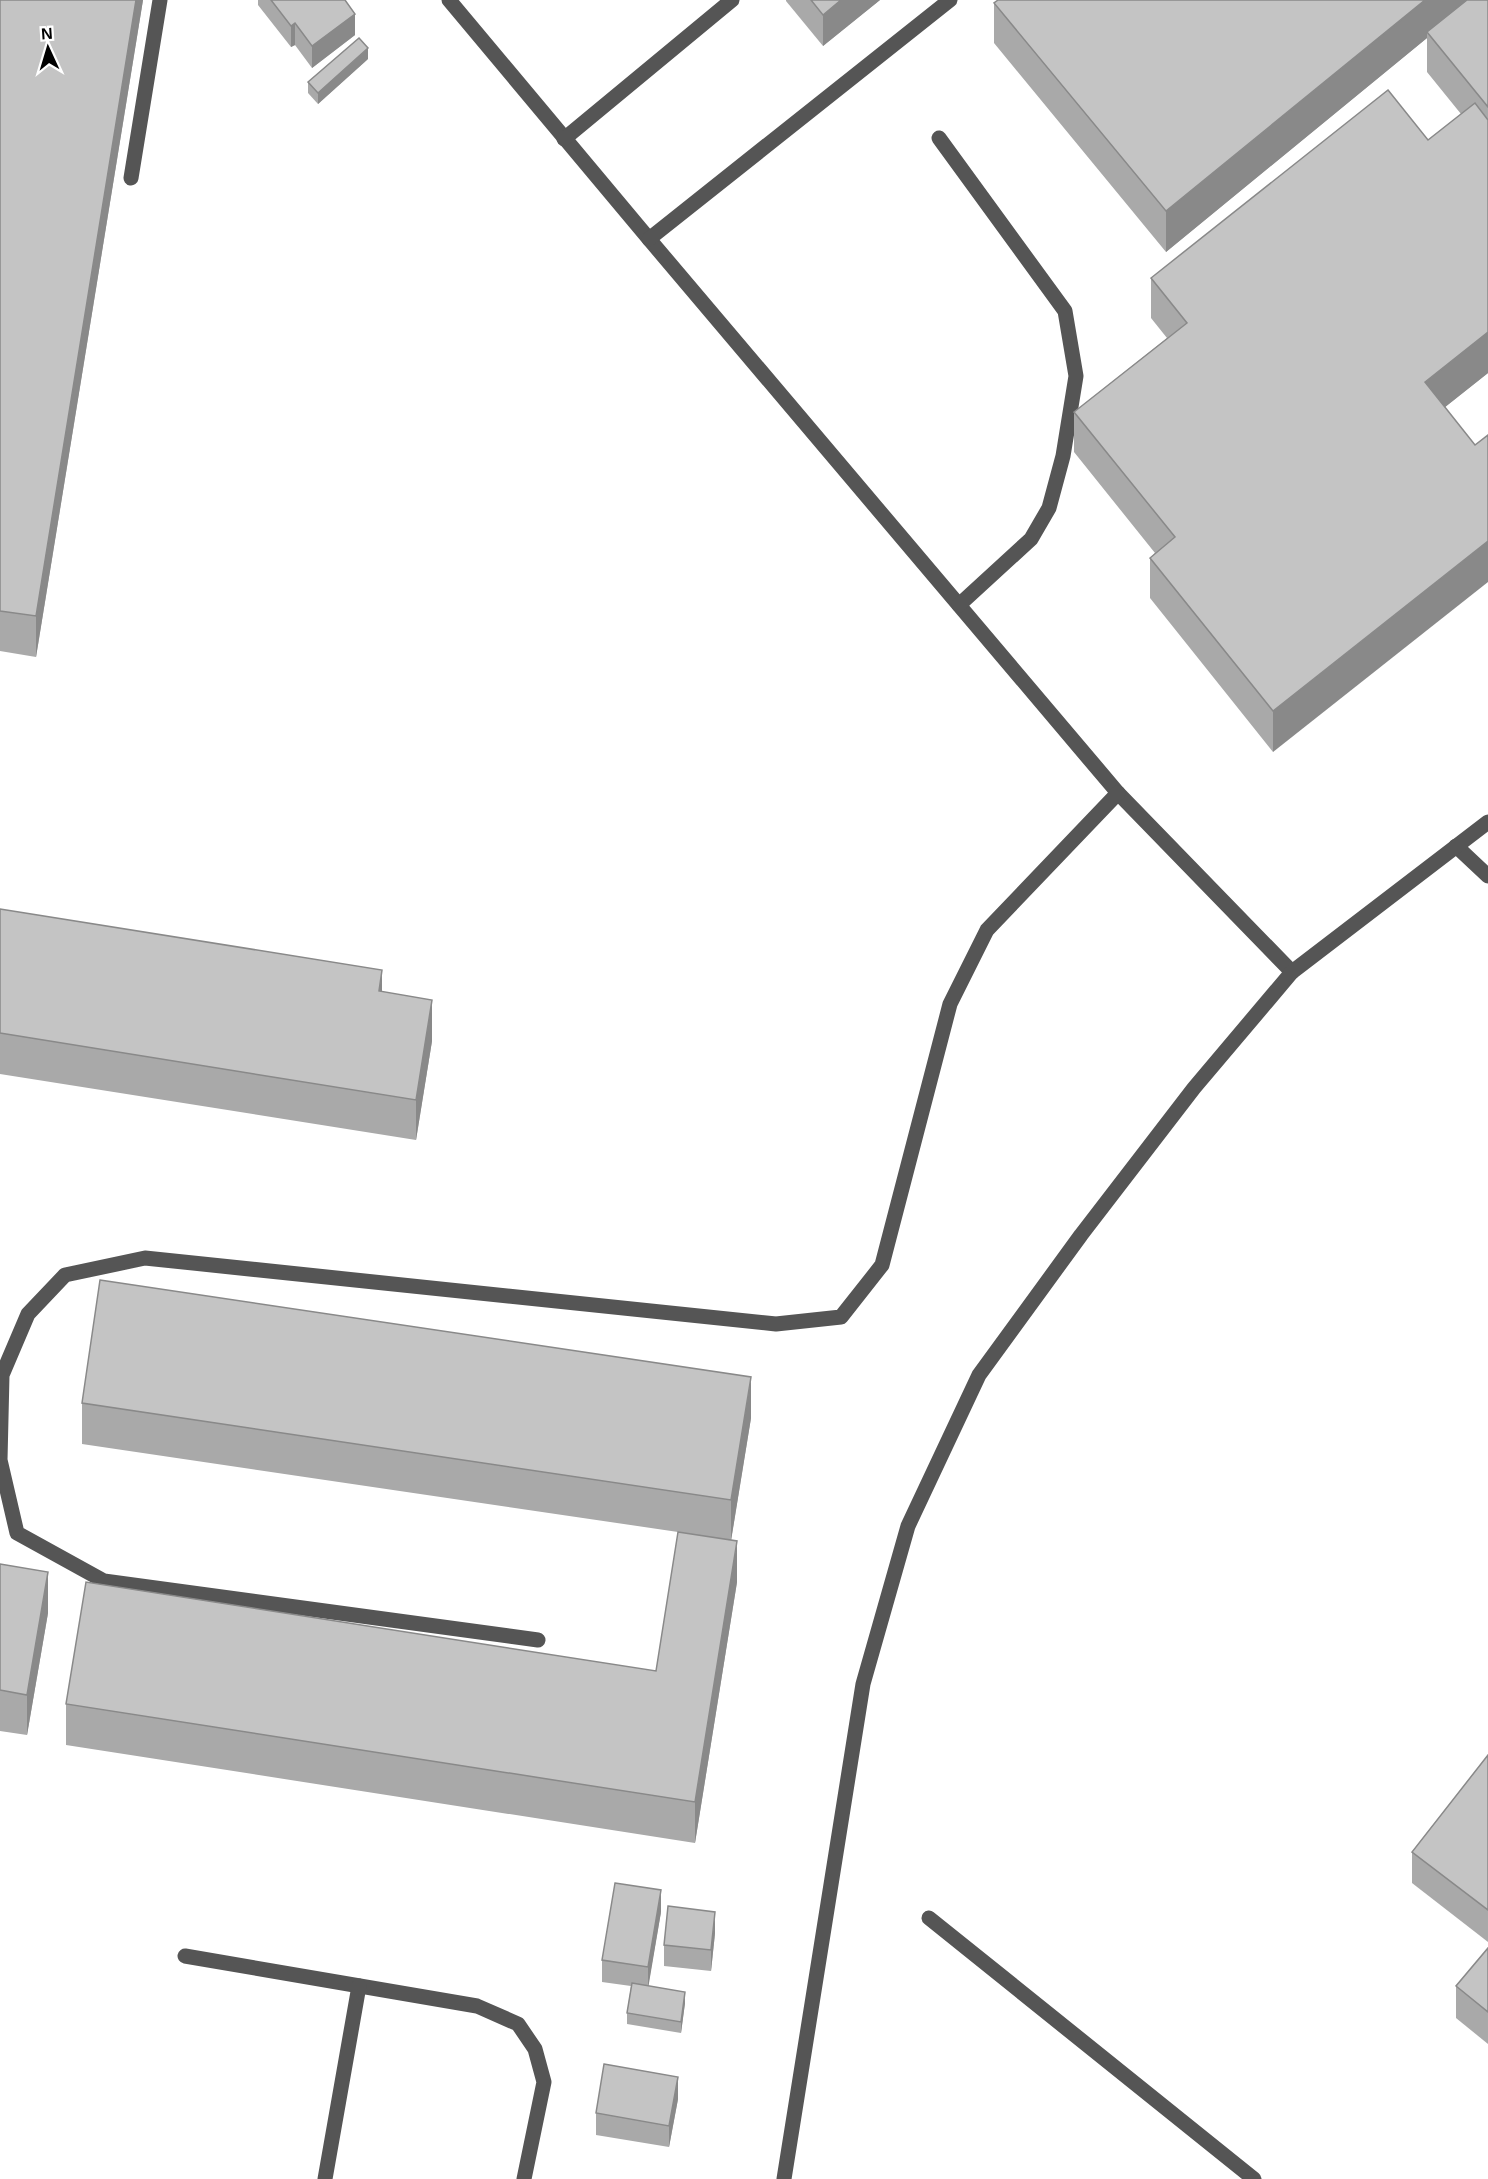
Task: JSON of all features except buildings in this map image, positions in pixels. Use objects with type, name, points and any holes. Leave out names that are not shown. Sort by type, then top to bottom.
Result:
[{"type":"street","points":[[131,178],[160,0]]},
{"type":"street","points":[[449,0],[1118,793],[1292,972]]},
{"type":"street","points":[[564,139],[732,0]]},
{"type":"street","points":[[649,239],[950,0]]},
{"type":"street","points":[[939,138],[1065,311],[1076,376],[1063,456],[1049,508],[1031,539],[959,605]]},
{"type":"street","points":[[538,1640],[104,1581],[17,1533],[0,1460],[2,1375],[28,1314],[65,1275],[145,1258],[776,1324],[841,1317],[882,1265],[950,1004],[987,930],[1118,793]]},
{"type":"street","points":[[784,2179],[863,1684],[908,1526],[979,1375],[1081,1235],[1173,1115],[1292,972],[1487,824]]},
{"type":"street","points":[[1456,846],[1488,876]]},
{"type":"street","points":[[929,1917],[1254,2179]]},
{"type":"street","points":[[185,1956],[477,2006],[518,2024],[536,2049],[544,2082],[524,2179]]},
{"type":"street","points":[[325,2179],[359,1986]]}]
